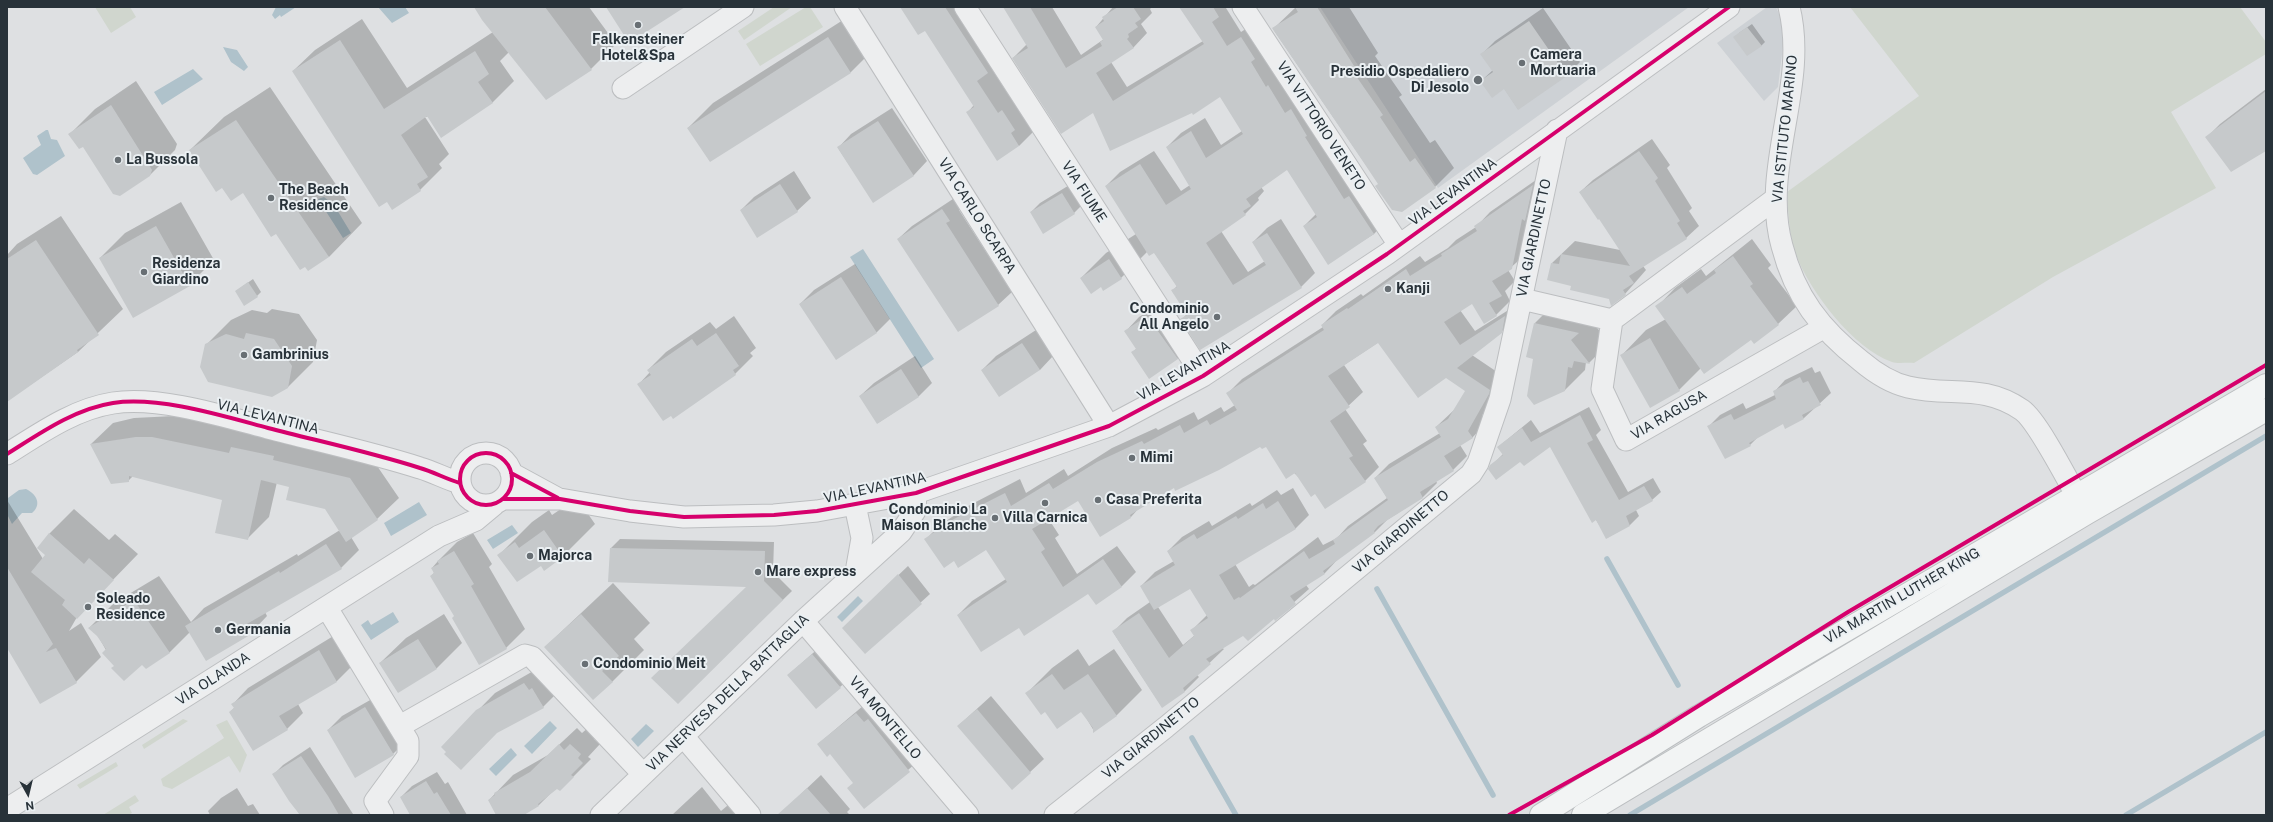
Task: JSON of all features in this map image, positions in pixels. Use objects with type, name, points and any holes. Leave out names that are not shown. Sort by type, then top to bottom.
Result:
[{"type":"main road","name":"VIA MARTIN LUTHER KING","points":[[1541,815],[1699,716],[2075,494],[2266,385]]},
{"type":"main road","name":"VIA MARTIN LUTHER KING","points":[[1583,815],[2087,513],[2266,410]]},
{"type":"street","points":[[623,88],[743,7]]},
{"type":"street","name":"VIA CARLO SCARPA","points":[[845,7],[1109,426]]},
{"type":"street","name":"VIA FIUME","points":[[965,7],[1203,376]]},
{"type":"street","name":"VIA VITTORIO VENETO","points":[[1243,7],[1399,245]]},
{"type":"street","name":"VIA LEVANTINA","points":[[7,454],[61,422],[93,408],[113,403],[150,402],[222,416],[421,468],[463,482],[477,504],[560,499],[630,512],[684,517],[774,515],[855,505],[916,493],[1109,426],[1203,376],[1399,245],[1729,7]]},
{"type":"street","name":"VIA ISTITUTO MARINO","points":[[1789,7],[1792,20],[1793,66],[1775,199],[1779,234],[1791,272],[1803,300],[1823,328],[1846,350],[1876,373],[1907,387],[1970,391],[2001,397],[2024,411],[2039,431],[2087,513]]},
{"type":"street","name":"VIA GIARDINETTO","points":[[1055,815],[1166,727],[1471,474],[1478,463],[1500,399],[1557,130]]},
{"type":"street","points":[[1522,299],[1612,320],[1775,199]]},
{"type":"street","name":"VIA RAGUSA","points":[[1612,320],[1602,389],[1626,440],[1823,328]]},
{"type":"street","name":"VIA LEVANTINA","points":[[463,482],[475,456],[486,453],[502,458],[511,473],[560,499]]},
{"type":"street","points":[[499,502],[511,488],[511,473]]},
{"type":"street","name":"VIA OLANDA","points":[[439,536],[455,520],[463,482]]},
{"type":"street","name":"VIA NERVESA DELLA BATTAGLIA","points":[[601,815],[802,621],[886,547],[909,522],[915,511],[916,493]]},
{"type":"street","name":"VIA OLANDA","points":[[7,809],[439,536],[476,520],[499,502]]},
{"type":"street","points":[[855,505],[862,538],[856,572]]},
{"type":"street","points":[[327,608],[408,741],[408,756],[375,801],[383,815]]},
{"type":"street","name":"VIA MONTELLO","points":[[802,621],[968,815]]},
{"type":"street","points":[[400,726],[526,655],[532,658],[643,774]]},
{"type":"street","points":[[682,736],[750,815]]},
{"type":"shaded area","points":[[95,7],[130,7],[136,17],[111,33]]},
{"type":"shaded area","points":[[774,7],[792,7],[744,40],[738,31]]},
{"type":"shaded area","points":[[806,7],[810,7],[823,27],[760,66],[746,44]]},
{"type":"shaded area","name":"Presidio Ospedaliero Di Jesolo","points":[[1320,7],[1689,7],[1438,188]]},
{"type":"shaded area","points":[[1767,7],[1776,7],[1781,19],[1784,38],[1778,87],[1764,101],[1717,43]]},
{"type":"shaded area","points":[[1850,7],[2240,7],[2266,42],[2266,54],[2171,112],[2216,188],[2053,277],[1914,363],[1894,363],[1877,355],[1863,345],[1835,318],[1812,286],[1803,270],[1796,255],[1789,224],[1787,192],[1919,96]]},
{"type":"shaded area","points":[[183,719],[188,721],[144,749],[142,745]]},
{"type":"shaded area","points":[[227,720],[247,755],[240,773],[229,756],[172,789],[163,786],[161,779],[224,738],[216,725]]},
{"type":"shaded area","points":[[116,762],[118,766],[80,789],[77,785]]},
{"type":"shaded area","points":[[135,795],[139,801],[129,807],[132,813],[128,815],[103,815]]},
{"type":"water","points":[[276,7],[296,7],[281,17],[280,15],[275,19],[272,15]]},
{"type":"water","points":[[378,7],[405,7],[409,13],[392,23]]},
{"type":"water","points":[[223,47],[237,50],[248,67],[244,71],[231,62]]},
{"type":"water","points":[[193,69],[203,79],[162,105],[154,92]]},
{"type":"water","points":[[48,130],[51,139],[57,140],[65,156],[37,175],[33,174],[23,158],[41,145],[37,136]]},
{"type":"water","points":[[324,197],[334,205],[351,233],[343,238],[318,199]]},
{"type":"water","points":[[863,249],[934,359],[921,368],[850,257]]},
{"type":"water","points":[[26,489],[33,494],[37,500],[37,507],[32,513],[22,513],[12,524],[7,514],[8,498],[19,490]]},
{"type":"water","points":[[419,502],[427,515],[391,536],[384,523]]},
{"type":"water","points":[[512,525],[518,533],[493,549],[487,540]]},
{"type":"water","points":[[858,596],[863,601],[842,622],[837,617]]},
{"type":"water","points":[[393,612],[399,622],[371,640],[361,625],[368,620],[371,625]]},
{"type":"water","points":[[550,721],[557,728],[532,754],[524,746]]},
{"type":"water","points":[[646,724],[654,731],[638,747],[631,739]]},
{"type":"water","points":[[511,748],[517,755],[496,776],[489,769]]},
{"type":"building","points":[[474,7],[545,7],[592,70],[546,100],[482,20]]},
{"type":"building","name":"Falkensteiner Hotel&Spa","points":[[606,7],[685,7],[629,43]]},
{"type":"building","points":[[900,7],[945,7],[988,73],[977,81],[998,113],[1002,110],[1015,130],[1011,133],[1019,146],[997,161],[966,112],[974,107],[925,31],[918,35]]},
{"type":"building","points":[[1003,7],[1030,7],[1066,68],[1102,46],[1100,42],[1103,40],[1095,27],[1104,21],[1102,17],[1118,7],[1133,7],[1141,19],[1135,23],[1138,27],[1128,34],[1129,37],[1127,39],[1134,48],[1096,73],[1113,101],[1204,44],[1179,7],[1213,7],[1219,17],[1212,22],[1227,46],[1241,37],[1255,59],[1251,62],[1266,87],[1268,85],[1285,113],[1291,109],[1307,136],[1305,137],[1344,199],[1349,196],[1374,234],[1328,265],[1303,226],[1317,217],[1287,170],[1246,199],[1251,206],[1243,211],[1246,215],[1206,243],[1233,285],[1266,265],[1252,242],[1267,233],[1302,288],[1200,350],[1180,319],[1187,315],[1171,290],[1177,287],[1154,253],[1149,256],[1105,186],[1140,164],[1166,205],[1191,189],[1166,147],[1191,131],[1206,158],[1243,134],[1220,97],[1193,115],[1192,113],[1110,151],[1093,113],[1061,134],[1012,58],[1028,48]]},
{"type":"building","points":[[1295,7],[1317,7],[1359,74],[1356,76],[1383,115],[1380,117],[1410,162],[1415,158],[1436,188],[1402,212],[1392,210],[1375,186],[1378,184],[1272,28],[1298,12]]},
{"type":"building","name":"Camera Mortuaria","points":[[1529,21],[1567,76],[1518,110],[1504,89],[1492,98],[1480,81],[1493,72],[1480,54]]},
{"type":"building","points":[[1747,27],[1762,46],[1747,56],[1733,37]]},
{"type":"building","points":[[828,37],[851,73],[710,162],[687,128]]},
{"type":"building","points":[[340,40],[384,109],[475,51],[489,74],[478,82],[493,103],[441,138],[427,116],[401,135],[428,177],[417,184],[421,191],[392,210],[387,202],[379,207],[292,71]]},
{"type":"building","points":[[2266,91],[2266,151],[2231,172],[2205,137]]},
{"type":"building","name":"La Bussola","points":[[111,105],[152,170],[150,176],[120,196],[113,194],[83,147],[79,149],[68,134]]},
{"type":"building","name":"The Beach Residence","points":[[236,120],[329,257],[308,271],[305,267],[300,270],[276,234],[271,237],[243,193],[231,201],[222,188],[216,192],[189,150]]},
{"type":"building","points":[[878,121],[914,176],[873,203],[837,147]]},
{"type":"building","points":[[1639,151],[1658,178],[1655,181],[1680,221],[1677,223],[1687,239],[1629,276],[1634,283],[1623,290],[1626,295],[1611,306],[1609,299],[1570,290],[1571,286],[1547,280],[1551,263],[1559,264],[1561,254],[1630,266],[1579,192]]},
{"type":"building","points":[[780,184],[798,212],[757,238],[740,210]]},
{"type":"building","points":[[1533,185],[1525,221],[1522,219],[1512,269],[1492,281],[1502,296],[1489,303],[1497,316],[1484,324],[1472,304],[1444,322],[1460,345],[1505,316],[1502,333],[1457,368],[1490,390],[1489,394],[1468,431],[1473,438],[1444,456],[1454,471],[1420,492],[1423,498],[1378,526],[1374,531],[1375,533],[1323,571],[1325,574],[1290,596],[1296,604],[1275,621],[1274,619],[1248,641],[1243,636],[1206,659],[1211,664],[1183,688],[1185,692],[1162,708],[1112,631],[1139,613],[1169,658],[1194,636],[1190,630],[1208,618],[1190,589],[1154,610],[1140,586],[1175,565],[1167,551],[1194,534],[1197,539],[1236,516],[1238,519],[1263,503],[1266,509],[1278,501],[1296,529],[1219,575],[1234,600],[1239,597],[1240,598],[1304,551],[1309,559],[1335,544],[1333,540],[1388,500],[1374,478],[1441,437],[1435,427],[1448,419],[1465,391],[1446,378],[1418,398],[1378,343],[1328,376],[1350,407],[1330,421],[1353,456],[1349,458],[1366,482],[1325,509],[1315,494],[1311,497],[1295,473],[1286,479],[1266,447],[1262,449],[1260,447],[1219,470],[1175,491],[1174,488],[1130,515],[1131,518],[1100,537],[1078,501],[1032,529],[1045,549],[1041,552],[1063,587],[1103,559],[1122,587],[1096,605],[1088,594],[1024,636],[1019,628],[981,652],[957,615],[1007,582],[986,550],[958,568],[954,561],[944,568],[924,539],[954,519],[1005,493],[1011,506],[1049,483],[1053,489],[1097,462],[1142,441],[1144,444],[1180,425],[1184,433],[1207,420],[1210,425],[1237,410],[1226,393],[1324,330],[1321,325],[1347,308],[1348,309],[1406,269],[1410,276],[1442,256],[1441,254],[1477,231],[1474,226]]},
{"type":"building","points":[[1062,193],[1075,214],[1043,234],[1030,212]]},
{"type":"building","points":[[942,209],[950,221],[946,223],[999,306],[958,332],[897,239]]},
{"type":"building","name":"Residenza Giardino","points":[[156,226],[190,286],[133,318],[99,258]]},
{"type":"building","points":[[36,240],[99,335],[77,350],[78,352],[7,402],[7,259]]},
{"type":"building","points":[[1733,256],[1753,284],[1750,286],[1779,325],[1754,344],[1751,340],[1704,374],[1655,306],[1682,287],[1687,294],[1716,273],[1714,270]]},
{"type":"building","points":[[1109,259],[1122,279],[1103,291],[1101,287],[1091,294],[1080,278]]},
{"type":"building","points":[[841,277],[877,333],[836,360],[799,304]]},
{"type":"building","points":[[248,282],[258,297],[244,306],[235,291]]},
{"type":"building","points":[[1147,316],[1178,359],[1149,379],[1131,352],[1136,349],[1124,331]]},
{"type":"building","points":[[1534,323],[1579,333],[1571,340],[1590,364],[1574,361],[1572,368],[1568,367],[1565,391],[1534,405],[1527,396],[1533,359],[1526,357]]},
{"type":"building","name":"Gambrinius","points":[[246,333],[274,339],[292,366],[288,388],[272,397],[208,382],[200,367],[205,344],[226,334],[244,339]]},
{"type":"building","points":[[716,333],[739,366],[733,370],[736,375],[673,419],[671,416],[663,421],[637,384],[651,375],[647,370],[692,339],[697,346]]},
{"type":"building","points":[[1650,338],[1680,391],[1650,408],[1620,355]]},
{"type":"building","points":[[1022,343],[1040,370],[999,397],[981,370]]},
{"type":"building","points":[[901,369],[919,397],[877,424],[859,396]]},
{"type":"building","points":[[1800,377],[1803,383],[1808,381],[1821,405],[1802,415],[1804,419],[1785,429],[1783,424],[1749,443],[1751,446],[1725,459],[1707,426],[1731,414],[1734,420],[1776,399],[1773,391]]},
{"type":"building","points":[[1580,415],[1593,440],[1587,443],[1619,500],[1644,486],[1653,501],[1626,516],[1630,526],[1606,539],[1596,520],[1592,523],[1550,447],[1524,466],[1520,462],[1496,480],[1488,469],[1490,465],[1503,455],[1497,447],[1522,428],[1531,442]]},
{"type":"building","points":[[136,437],[152,437],[229,453],[231,447],[274,456],[273,460],[350,478],[378,520],[346,542],[325,509],[286,500],[289,487],[261,480],[248,540],[215,533],[222,500],[129,476],[129,482],[111,484],[90,444]]},
{"type":"building","name":"Majorca","points":[[544,530],[563,557],[544,571],[541,566],[517,582],[497,555],[515,542],[519,548]]},
{"type":"building","points":[[49,533],[84,564],[89,558],[114,580],[77,619],[62,605],[65,600],[31,572],[45,555],[37,548]]},
{"type":"building","points":[[326,544],[342,569],[245,625],[250,635],[206,661],[185,626],[279,571],[280,573]]},
{"type":"building","points":[[610,548],[765,551],[764,581],[783,600],[678,704],[651,678],[746,587],[608,582]]},
{"type":"building","points":[[454,551],[474,584],[471,586],[507,649],[479,665],[452,618],[454,616],[430,576],[434,573],[431,568],[439,564],[437,561]]},
{"type":"building","points":[[7,567],[53,644],[46,652],[56,648],[77,683],[40,704],[7,648]]},
{"type":"building","points":[[898,574],[922,604],[865,654],[842,628]]},
{"type":"building","points":[[134,600],[170,653],[146,669],[142,665],[124,681],[111,668],[114,666],[102,653],[106,649],[97,636],[88,628]]},
{"type":"building","name":"Condominio Meit","points":[[581,614],[619,656],[602,671],[613,682],[593,700],[544,647]]},
{"type":"building","points":[[418,639],[437,669],[398,693],[379,663]]},
{"type":"building","points":[[319,650],[337,682],[279,716],[288,730],[253,751],[229,712],[234,708],[231,704]]},
{"type":"building","points":[[812,654],[841,688],[816,709],[787,675]]},
{"type":"building","points":[[1052,674],[1064,690],[1088,674],[1117,716],[1093,733],[1093,728],[1081,712],[1057,729],[1045,712],[1041,715],[1025,693]]},
{"type":"building","points":[[524,683],[529,690],[532,688],[544,708],[497,733],[461,770],[444,754],[446,752],[441,747],[476,710]]},
{"type":"building","points":[[365,707],[394,755],[355,778],[327,730]]},
{"type":"building","points":[[977,709],[1031,773],[1012,790],[957,726]]},
{"type":"building","points":[[856,713],[864,722],[868,719],[910,772],[864,809],[847,788],[853,783],[830,754],[827,757],[817,744]]},
{"type":"building","points":[[559,744],[564,750],[570,744],[581,754],[578,758],[583,763],[571,775],[574,777],[560,791],[557,789],[538,804],[539,806],[524,815],[496,815],[488,800],[495,795],[494,793],[530,772]]},
{"type":"building","points":[[301,756],[339,815],[300,815],[289,801],[272,774]]},
{"type":"building","points":[[426,781],[434,794],[437,792],[451,815],[410,815],[400,797]]},
{"type":"building","points":[[807,788],[831,815],[777,815]]},
{"type":"waterway","points":[[1630,815],[2266,436]]},
{"type":"waterway","points":[[1607,559],[1678,685]]},
{"type":"waterway","points":[[1377,589],[1493,795]]},
{"type":"waterway","points":[[2126,815],[2266,732]]},
{"type":"waterway","points":[[1192,738],[1236,815]]},
{"type":"cycle path","points":[[504,499],[560,499],[630,511],[684,517],[774,515],[817,511],[916,493],[1109,426],[1203,376],[1387,254],[1729,7]]},
{"type":"cycle path","points":[[1509,815],[1652,735],[1848,612],[2266,365]]},
{"type":"cycle path","points":[[7,454],[57,423],[84,411],[113,403],[150,402],[191,408],[363,452],[401,462],[460,483]]},
{"type":"cycle path","points":[[481,453],[491,453],[505,460],[512,474],[512,479],[512,484],[505,498],[491,505],[481,505],[471,501],[464,494],[460,484],[460,474],[464,464],[471,457],[481,453]]},
{"type":"cycle path","points":[[511,473],[558,498]]},
{"type":"place","name":"Falkensteiner Hotel&Spa","points":[[638,25]]},
{"type":"place","name":"Camera Mortuaria","points":[[1522,63]]},
{"type":"place","name":"Presidio Ospedaliero Di Jesolo","points":[[1478,80]]},
{"type":"place","name":"La Bussola","points":[[118,160]]},
{"type":"place","name":"The Beach Residence","points":[[271,198]]},
{"type":"place","name":"Residenza Giardino","points":[[144,272]]},
{"type":"place","name":"Kanji","points":[[1388,289]]},
{"type":"place","name":"Condominio All Angelo","points":[[1217,317]]},
{"type":"place","name":"Gambrinius","points":[[244,355]]},
{"type":"place","name":"Mimi","points":[[1132,458]]},
{"type":"place","name":"Casa Preferita","points":[[1098,500]]},
{"type":"place","name":"Villa Carnica","points":[[1045,503]]},
{"type":"place","name":"Condominio La Maison Blanche","points":[[995,518]]},
{"type":"place","name":"Majorca","points":[[530,556]]},
{"type":"place","name":"Mare express","points":[[758,572]]},
{"type":"place","name":"Soleado Residence","points":[[88,607]]},
{"type":"place","name":"Germania","points":[[218,630]]},
{"type":"place","name":"Condominio Meit","points":[[585,664]]}]
